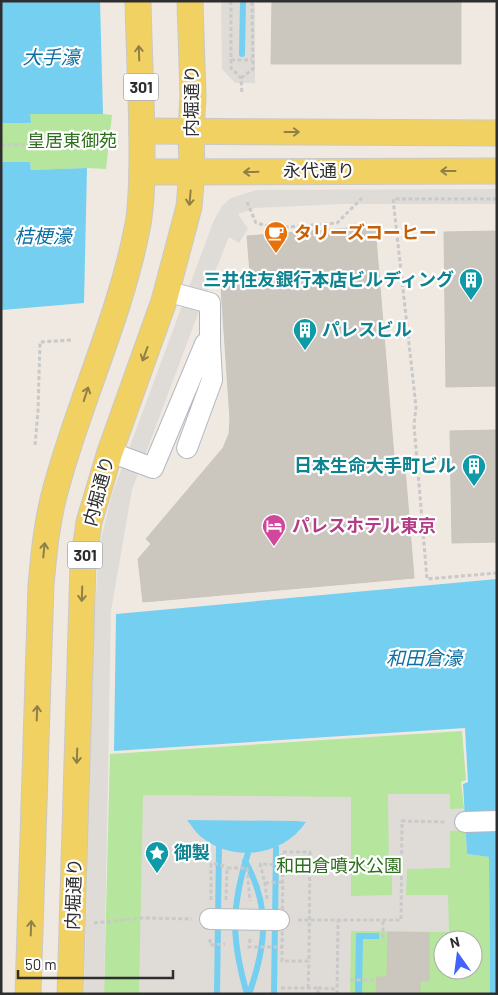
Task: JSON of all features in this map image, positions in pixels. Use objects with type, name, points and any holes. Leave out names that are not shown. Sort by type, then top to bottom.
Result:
[{"type":"main road","name":"301","points":[[28,994],[42,585],[48,524],[56,487],[104,340],[122,292],[141,205],[142,132],[138,1]]},
{"type":"main road","name":"内堀通り","points":[[70,994],[83,565],[89,522],[110,452],[166,291],[189,207],[192,172],[191,132],[193,96],[190,1]]},
{"type":"main road","points":[[142,132],[497,133]]},
{"type":"main road","name":"永代通り","points":[[142,172],[497,171]]},
{"type":"street","points":[[166,291],[210,302],[212,380],[187,448]]},
{"type":"street","points":[[110,452],[153,468],[205,344],[210,344]]},
{"type":"street","points":[[465,822],[497,821]]},
{"type":"street","points":[[210,919],[266,920]]},
{"type":"path","points":[[231,1],[231,68],[242,78],[242,94]]},
{"type":"path","points":[[242,78],[252,69],[252,1]]},
{"type":"path","points":[[231,60],[252,60]]},
{"type":"path","points":[[1,145],[109,143]]},
{"type":"path","points":[[247,202],[256,224],[276,228],[337,223],[362,198]]},
{"type":"path","points":[[497,199],[393,199],[416,407],[414,425],[427,579],[497,573]]},
{"type":"path","points":[[35,446],[40,342],[72,340]]},
{"type":"path","points":[[266,920],[401,920],[402,821],[465,822]]},
{"type":"path","points":[[267,899],[260,864],[283,865]]},
{"type":"path","points":[[265,883],[283,882]]},
{"type":"path","points":[[73,923],[109,923],[140,918],[210,919]]},
{"type":"path","points":[[337,994],[338,921]]},
{"type":"path","points":[[383,921],[383,941]]},
{"type":"path","points":[[308,988],[309,961]]},
{"type":"path","points":[[350,980],[376,980]]},
{"type":"path","points":[[281,988],[337,989]]},
{"type":"path","points":[[318,988],[318,994]]},
{"type":"green space","name":"皇居東御苑","points":[[30,114],[112,115],[106,169],[31,170],[30,162],[1,162],[1,123],[30,123]]},
{"type":"green space","name":"和田倉噴水公園","points":[[462,731],[466,780],[461,782],[464,808],[497,807],[466,834],[467,854],[489,857],[490,994],[104,994],[110,754]]},
{"type":"shaded area","points":[[221,1],[255,1],[255,83],[235,83],[222,69]]},
{"type":"shaded area","points":[[497,189],[497,204],[343,204],[255,208],[238,214],[248,229],[239,243],[229,237],[132,490],[111,611],[104,994],[84,994],[94,625],[99,547],[112,494],[214,220],[222,206],[231,198],[256,190]]},
{"type":"shaded area","points":[[388,794],[450,794],[450,809],[497,807],[497,832],[464,833],[464,830],[450,831],[450,868],[407,869],[406,895],[448,895],[449,930],[433,930],[433,932],[351,931],[350,994],[139,994],[143,795],[351,797],[351,896],[392,895],[392,870],[389,870]]},
{"type":"water","name":"大手濠","points":[[1,1],[100,1],[103,114],[30,114],[31,123],[1,123]]},
{"type":"water","name":"桔梗濠","points":[[1,162],[30,162],[31,170],[87,168],[84,303],[2,310],[1,569]]},
{"type":"water","name":"和田倉濠","points":[[497,579],[497,994],[490,994],[489,857],[467,854],[463,784],[468,782],[465,728],[114,751],[116,614]]},
{"type":"water","points":[[187,820],[306,822],[296,834],[283,843],[269,849],[254,852],[238,852],[223,849],[209,842],[196,832]]},
{"type":"water","points":[[356,933],[379,933],[379,939],[363,939],[362,994],[355,994]]},
{"type":"building","points":[[272,1],[461,1],[461,64],[271,64]]},
{"type":"building","name":"パレスビル","points":[[375,226],[395,469],[405,468],[414,578],[143,602],[138,559],[151,544],[146,539],[223,448],[229,434],[230,419],[221,287],[251,284],[247,236]]},
{"type":"building","name":"三井住友銀行本店ビルディング","points":[[497,231],[497,386],[446,387],[444,232]]},
{"type":"building","name":"日本生命大手町ビル","points":[[497,430],[497,542],[452,543],[450,431]]},
{"type":"building","points":[[388,932],[429,933],[429,981],[420,981],[420,994],[376,994],[377,977],[387,977]]},
{"type":"waterway","points":[[242,54],[243,1]]},
{"type":"waterway","points":[[217,994],[219,847]]},
{"type":"waterway","points":[[274,994],[276,848]]},
{"type":"waterway","points":[[247,994],[238,956],[235,923],[238,890],[248,853]]},
{"type":"waterway","points":[[245,861],[259,894],[263,927],[259,959],[249,994]]},
{"type":"place","name":"タリーズコーヒー","points":[[276,254]]},
{"type":"place","name":"三井住友銀行本店ビルディング","points":[[471,301]]},
{"type":"place","name":"パレスビル","points":[[305,351]]},
{"type":"place","name":"日本生命大手町ビル","points":[[474,487]]},
{"type":"place","name":"パレスホテル東京","points":[[274,547]]},
{"type":"place","name":"御製","points":[[157,874]]}]
